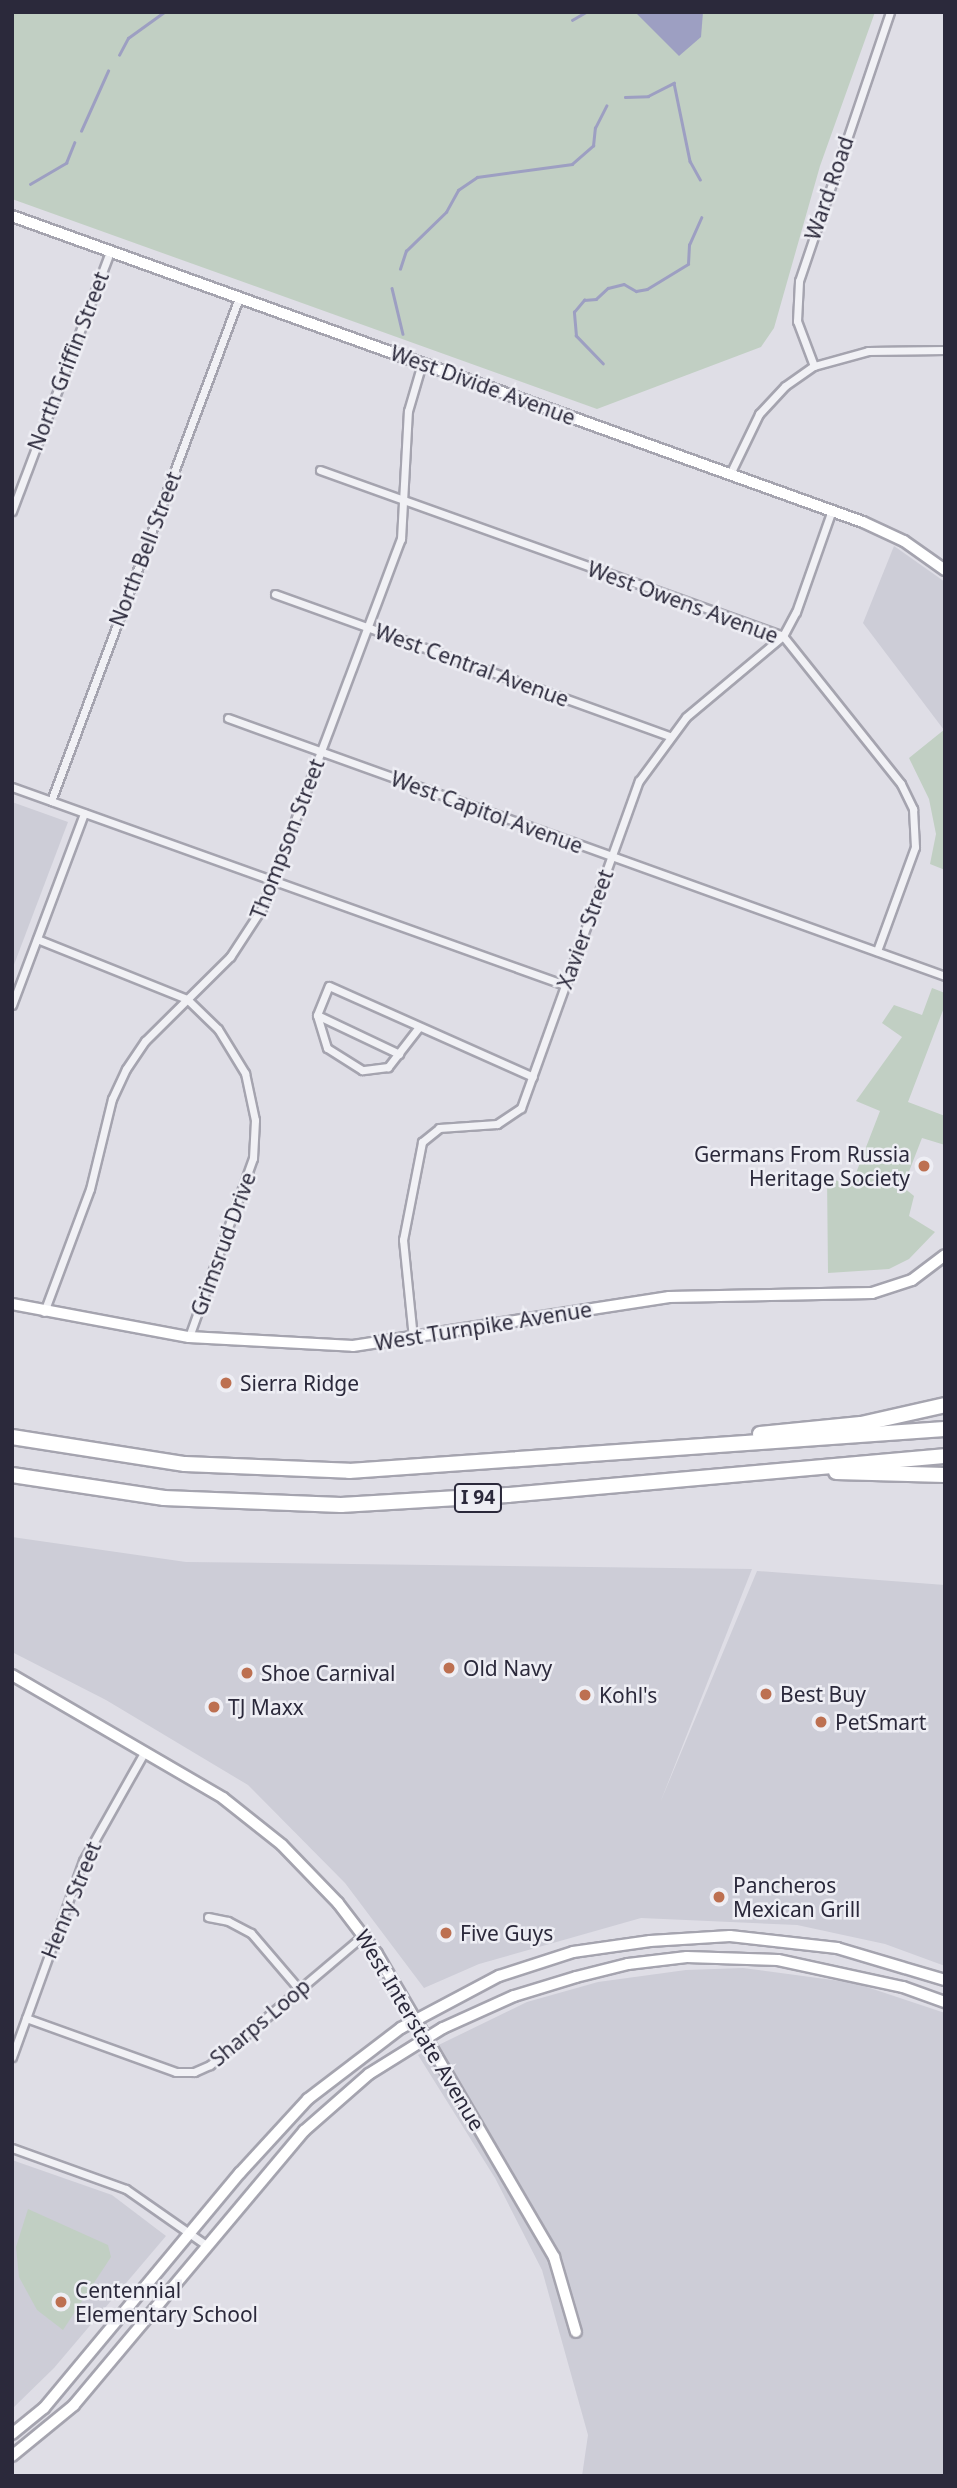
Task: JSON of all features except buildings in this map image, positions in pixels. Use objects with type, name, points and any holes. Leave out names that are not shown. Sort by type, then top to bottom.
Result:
[{"type":"highway","points":[[466,1466],[861,1424],[945,1405]]},
{"type":"highway","name":"I 94","points":[[12,1437],[121,1456],[244,1468],[358,1471],[466,1466],[945,1429]]},
{"type":"highway","name":"I 94","points":[[12,1475],[164,1498],[341,1505],[758,1474],[945,1456]]},
{"type":"highway","points":[[758,1474],[945,1475]]},
{"type":"street","name":"Ward Road","points":[[814,366],[797,320],[799,281],[890,12]]},
{"type":"street","name":"West Divide Avenue","points":[[12,216],[832,510],[890,534],[945,570]]},
{"type":"street","name":"North Griffin Street","points":[[12,511],[110,251]]},
{"type":"street","name":"North Bell Street","points":[[51,801],[239,298]]},
{"type":"street","points":[[730,474],[759,414],[785,386],[814,366],[868,351],[945,350]]},
{"type":"street","name":"Thompson Street","points":[[44,1312],[90,1189],[120,1080],[145,1041],[249,933],[273,880],[401,539],[406,501],[408,411],[422,363]]},
{"type":"street","name":"West Owens Avenue","points":[[320,470],[783,636],[901,784],[913,809],[915,847],[877,951]]},
{"type":"street","name":"Xavier Street","points":[[413,1338],[403,1240],[419,1147],[439,1128],[509,1120],[521,1108],[639,781],[669,736],[694,709],[783,636],[796,612],[832,510]]},
{"type":"street","name":"West Central Avenue","points":[[275,594],[669,736]]},
{"type":"street","name":"West Capitol Avenue","points":[[228,718],[945,976]]},
{"type":"street","points":[[12,787],[565,985]]},
{"type":"street","points":[[12,1005],[84,813]]},
{"type":"street","name":"Grimsrud Drive","points":[[37,939],[187,999],[218,1028],[240,1061],[252,1097],[256,1132],[247,1183],[189,1337]]},
{"type":"street","points":[[419,1027],[399,1054],[381,1070],[362,1070],[334,1057],[317,1015],[329,986],[533,1077]]},
{"type":"street","points":[[317,1015],[399,1054]]},
{"type":"street","name":"West Turnpike Avenue","points":[[12,1304],[189,1337],[317,1347],[413,1338],[669,1297],[872,1293],[912,1280],[945,1255]]},
{"type":"street","name":"West Interstate Avenue","points":[[12,1675],[214,1792],[267,1832],[312,1874],[364,1935],[554,2257],[576,2332]]},
{"type":"street","name":"Henry Street","points":[[12,2057],[83,1861],[145,1751]]},
{"type":"street","points":[[208,1917],[228,1921],[251,1933],[299,1989]]},
{"type":"street","name":"Sharps Loop","points":[[26,2018],[176,2071],[194,2072],[210,2065],[364,1935]]},
{"type":"street","points":[[12,2434],[44,2407],[188,2235],[308,2099],[416,2019],[512,1972],[573,1952],[670,1938],[745,1937],[807,1943],[901,1964],[945,1980]]},
{"type":"street","points":[[12,2456],[65,2414],[206,2245],[317,2119],[369,2074],[426,2037],[514,1996],[628,1964],[687,1957],[778,1959],[903,1987],[945,2002]]},
{"type":"street","points":[[12,2148],[125,2189],[206,2245]]},
{"type":"shaded area","points":[[894,546],[945,582],[944,730],[863,623]]},
{"type":"shaded area","points":[[12,802],[68,822],[12,970]]},
{"type":"shaded area","points":[[12,1537],[186,1562],[752,1569],[660,1803],[757,1571],[945,1585],[945,1966],[885,1944],[797,1925],[641,1918],[479,1964],[424,1988],[345,1883],[248,1785],[106,1700],[12,1652]]},
{"type":"shaded area","points":[[743,1968],[855,1983],[945,2013],[945,2476],[582,2476],[588,2435],[542,2270],[495,2178],[418,2055],[527,2002],[598,1982],[686,1970]]},
{"type":"shaded area","name":"Centennial Elementary School","points":[[12,2160],[112,2195],[166,2236],[54,2368],[12,2409]]},
{"type":"green space","points":[[12,12],[875,12],[820,166],[774,328],[761,347],[597,409],[12,199]]},
{"type":"green space","points":[[945,729],[945,870],[930,864],[936,834],[929,799],[909,758]]},
{"type":"green space","points":[[932,988],[945,993],[945,1005],[908,1102],[945,1116],[945,1145],[922,1138],[903,1187],[914,1196],[909,1216],[935,1232],[909,1259],[889,1269],[828,1273],[827,1177],[851,1186],[880,1111],[856,1101],[902,1037],[882,1023],[894,1005],[922,1015]]},
{"type":"green space","points":[[28,2209],[108,2245],[111,2257],[63,2330],[37,2310],[19,2277],[16,2247]]},
{"type":"water","points":[[635,12],[703,12],[701,37],[679,56]]},
{"type":"waterway","points":[[119,55],[128,38],[164,12]]},
{"type":"waterway","points":[[572,20],[586,12]]},
{"type":"waterway","points":[[81,131],[108,71]]},
{"type":"waterway","points":[[625,97],[648,96],[674,83],[690,161],[700,179]]},
{"type":"waterway","points":[[400,269],[406,251],[446,212],[458,190],[477,177],[572,164],[593,146],[595,128],[606,106]]},
{"type":"waterway","points":[[30,184],[66,163],[74,143]]},
{"type":"waterway","points":[[603,364],[576,336],[574,312],[584,300],[596,299],[608,288],[624,284],[636,291],[647,289],[688,264],[689,245],[701,218]]},
{"type":"waterway","points":[[392,288],[403,334]]},
{"type":"place","name":"Germans From Russia Heritage Society","points":[[924,1166]]},
{"type":"place","name":"Sierra Ridge","points":[[226,1383]]},
{"type":"place","name":"Old Navy","points":[[449,1668]]},
{"type":"place","name":"Shoe Carnival","points":[[247,1673]]},
{"type":"place","name":"Best Buy","points":[[766,1694]]},
{"type":"place","name":"Kohl's","points":[[585,1695]]},
{"type":"place","name":"TJ Maxx","points":[[214,1707]]},
{"type":"place","name":"PetSmart","points":[[821,1722]]},
{"type":"place","name":"Pancheros Mexican Grill","points":[[719,1897]]},
{"type":"place","name":"Five Guys","points":[[446,1933]]},
{"type":"place","name":"Centennial Elementary School","points":[[61,2302]]}]
